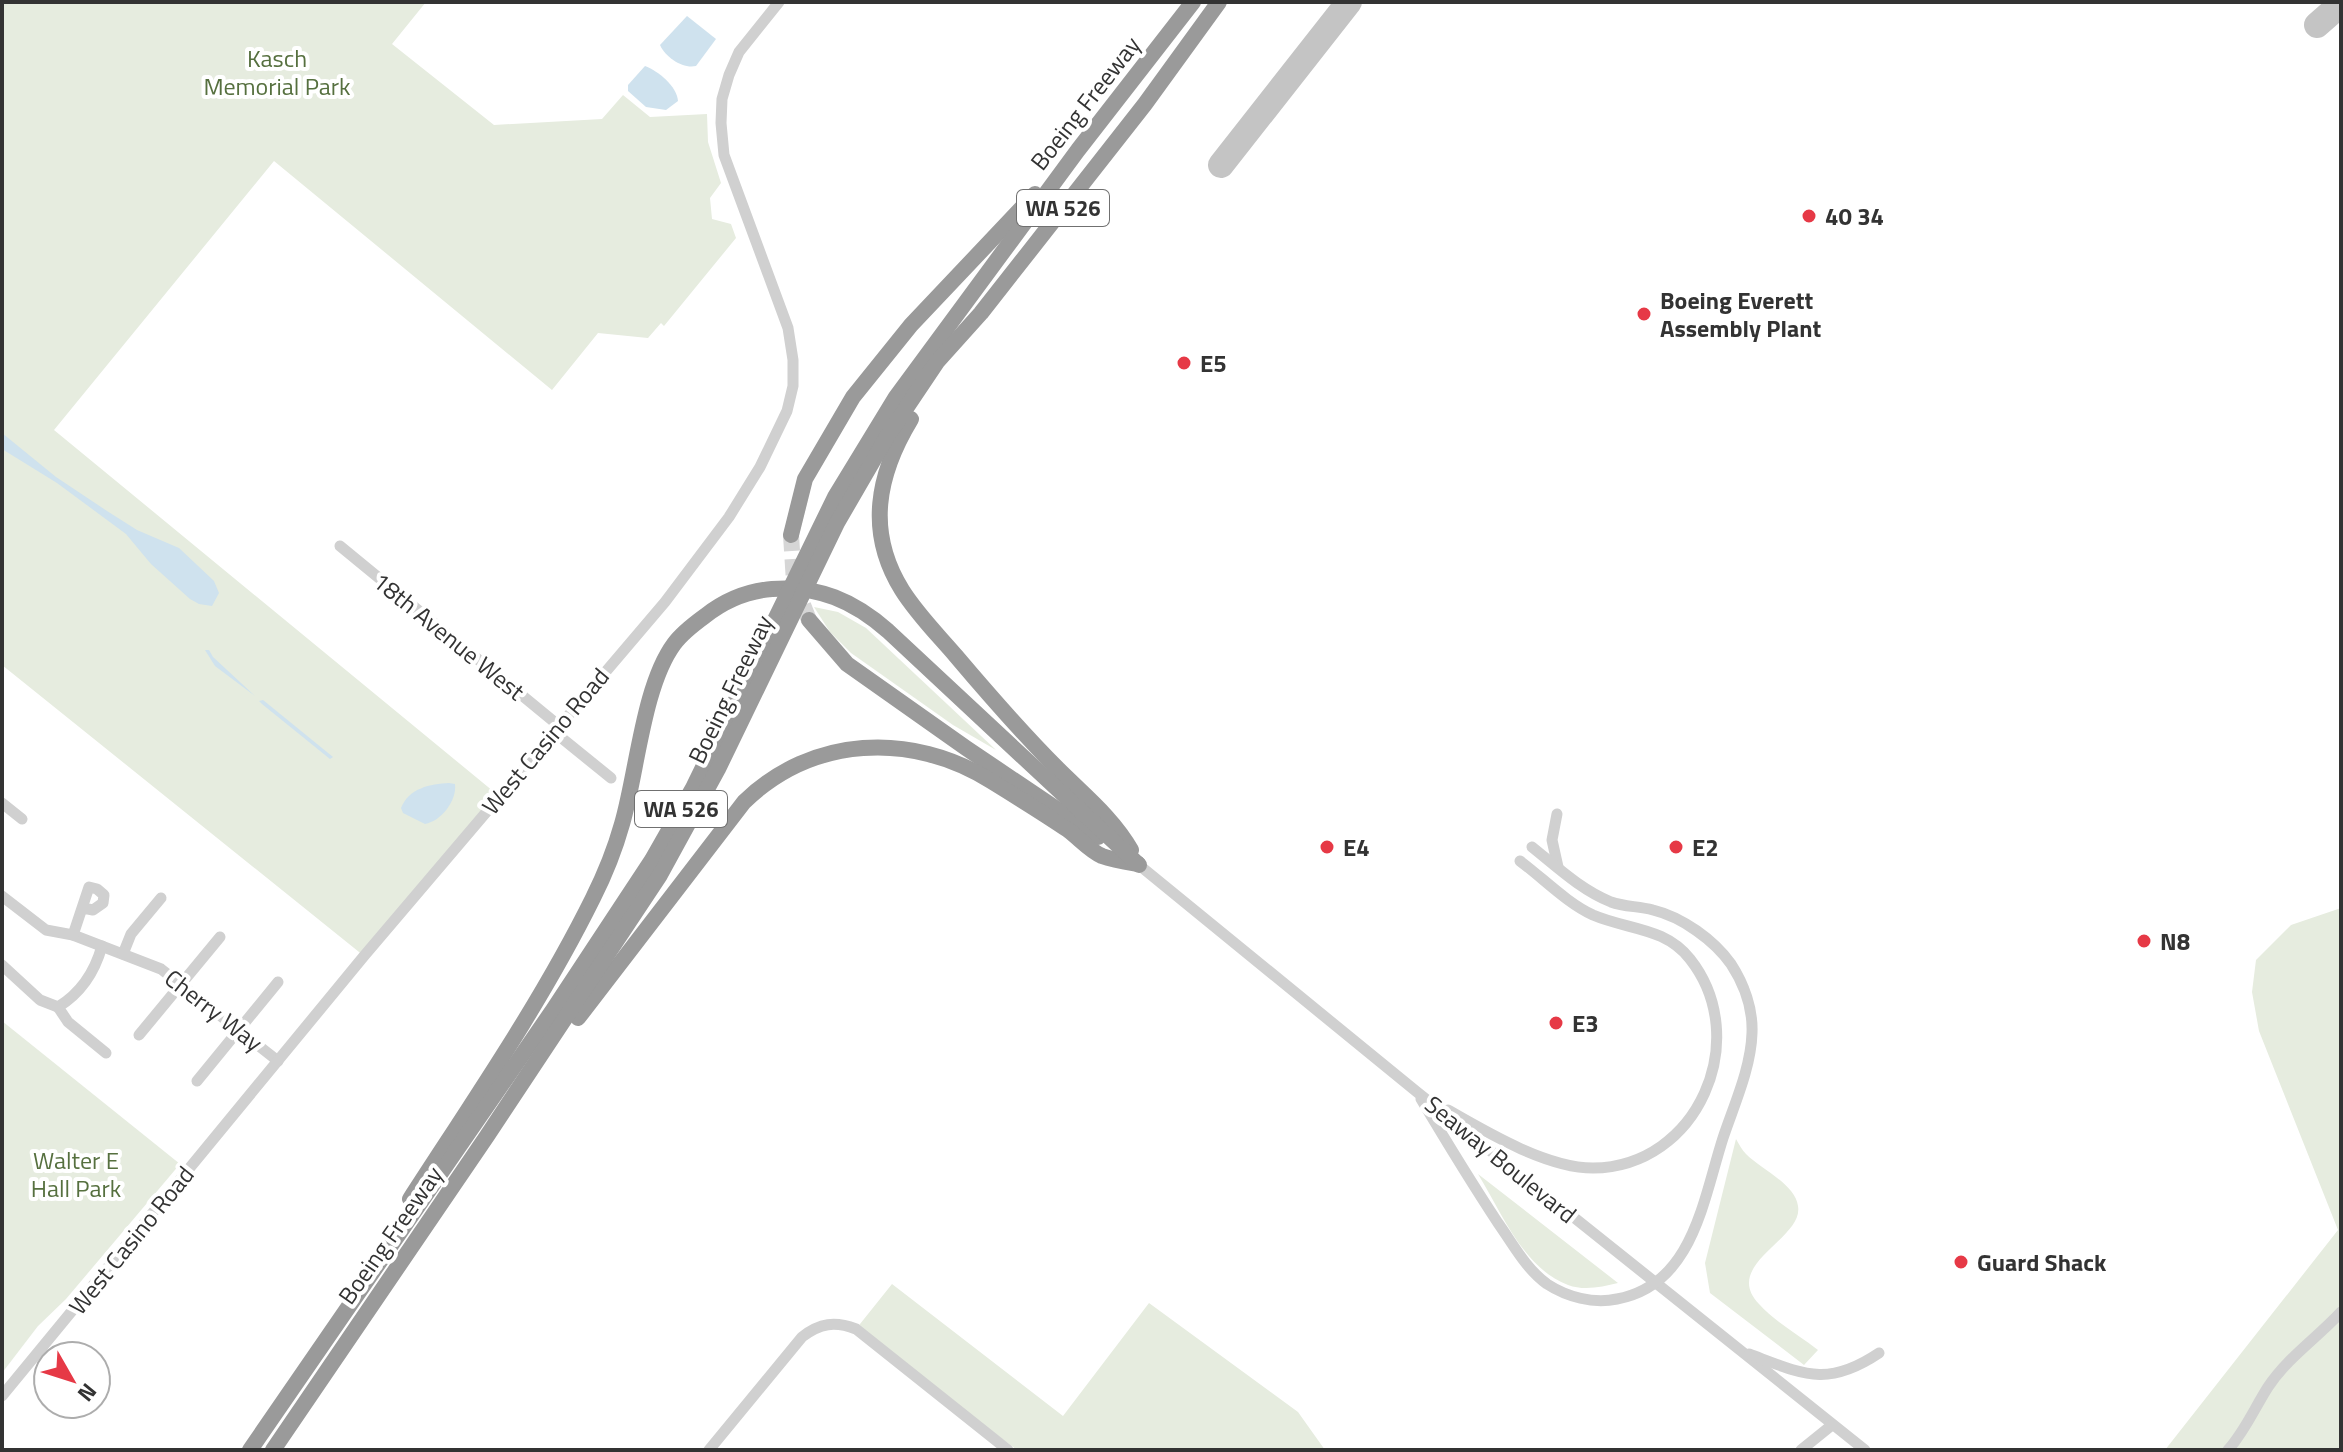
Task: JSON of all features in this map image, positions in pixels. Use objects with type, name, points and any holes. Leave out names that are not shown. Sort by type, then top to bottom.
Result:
[{"type":"highway","name":"Boeing Freeway","points":[[249,1450],[632,893],[693,788],[816,534],[857,458],[914,371],[1078,150],[1193,2]]},
{"type":"highway","name":"Boeing Freeway","points":[[273,1450],[667,864],[718,769],[860,480],[937,362],[981,313],[1145,104],[1219,2]]},
{"type":"highway","points":[[1145,104],[1230,2]]},
{"type":"highway","points":[[791,535],[805,479],[827,437],[860,386],[972,258],[1078,150]]},
{"type":"highway","points":[[981,313],[897,441],[882,488],[879,514],[881,543],[889,565],[916,608],[1040,752],[1120,831],[1139,865]]},
{"type":"highway","points":[[249,1450],[532,1010],[570,944],[615,845],[652,691],[674,644],[713,609],[738,597],[766,589],[786,588],[809,589],[841,599],[862,611],[888,631],[1139,865]]},
{"type":"highway","points":[[809,620],[847,664],[1139,865]]},
{"type":"highway","points":[[487,1136],[744,802],[762,784],[804,761],[825,753],[866,747],[905,748],[930,754],[987,778],[1100,855],[1139,865]]},
{"type":"street","name":"West Casino Road","points":[[2,1396],[278,1061],[657,611],[712,542],[760,467],[787,411],[793,386],[793,360],[788,328],[724,155],[721,123],[722,99],[739,52],[779,2]]},
{"type":"street","name":"18th Avenue West","points":[[340,546],[611,778]]},
{"type":"street","points":[[2,803],[22,819]]},
{"type":"street","points":[[1557,814],[1552,840],[1558,868]]},
{"type":"street","points":[[1417,1092],[1459,1164],[1520,1255],[1549,1285],[1578,1298],[1611,1301],[1643,1292],[1666,1276],[1680,1261],[1693,1231],[1750,1050],[1752,1023],[1745,993],[1723,954],[1682,922],[1652,910],[1630,908],[1586,889],[1532,847]]},
{"type":"street","points":[[1417,1092],[1478,1127],[1563,1165],[1596,1168],[1629,1162],[1659,1148],[1692,1118],[1708,1091],[1716,1055],[1717,1021],[1707,988],[1685,953],[1656,932],[1593,915],[1520,861]]},
{"type":"street","name":"Seaway Boulevard","points":[[1139,865],[1865,1450]]},
{"type":"street","name":"Cherry Way","points":[[2,896],[46,930],[73,935],[161,969],[278,1061]]},
{"type":"street","points":[[123,954],[131,934],[161,898]]},
{"type":"street","points":[[73,935],[83,908]]},
{"type":"street","points":[[139,1035],[220,937]]},
{"type":"street","points":[[58,1007],[83,985],[96,965],[102,946]]},
{"type":"street","points":[[2,965],[40,1000],[58,1007],[68,1022],[106,1053]]},
{"type":"street","points":[[197,1081],[278,982]]},
{"type":"street","points":[[2228,1450],[2242,1433],[2268,1387],[2294,1354],[2341,1312]]},
{"type":"street","points":[[709,1450],[802,1337],[815,1327],[828,1323],[841,1323],[856,1329],[1008,1450]]},
{"type":"street","points":[[1737,1349],[1819,1376],[1860,1366],[1879,1353]]},
{"type":"street","points":[[2,1374],[12,1383]]},
{"type":"street","points":[[1801,1450],[1832,1425]]},
{"type":"green space","name":"Kasch Memorial Park","points":[[2,2],[426,2],[392,44],[494,125],[602,119],[623,95],[650,117],[707,114],[708,142],[721,183],[710,198],[712,219],[731,224],[736,238],[664,326],[661,323],[648,338],[598,333],[552,390],[274,161],[54,430],[499,796],[364,956],[2,665]]},
{"type":"green space","points":[[814,607],[838,612],[866,628],[996,750],[953,725],[851,653],[830,632]]},
{"type":"green space","points":[[2341,908],[2341,1450],[2165,1450],[2338,1230],[2259,1031],[2252,992],[2256,960],[2291,925]]},
{"type":"green space","name":"Walter E Hall Park","points":[[2,1021],[180,1164],[66,1299],[38,1326],[2,1373]]},
{"type":"green space","points":[[1736,1139],[1746,1154],[1776,1177],[1796,1198],[1796,1218],[1789,1230],[1756,1264],[1750,1276],[1750,1290],[1765,1311],[1818,1350],[1804,1365],[1710,1293],[1705,1263]]},
{"type":"green space","points":[[1478,1174],[1618,1283],[1580,1288],[1552,1277],[1538,1266],[1515,1238]]},
{"type":"green space","points":[[892,1284],[1063,1416],[1149,1303],[1298,1412],[1325,1450],[1017,1450],[856,1329]]},
{"type":"water","points":[[687,16],[716,39],[696,66],[675,62],[660,45]]},
{"type":"water","points":[[645,66],[661,75],[677,95],[678,101],[666,110],[646,107],[628,91],[628,85]]},
{"type":"water","points":[[2,433],[56,477],[107,511],[137,530],[179,548],[214,581],[219,593],[212,606],[190,599],[151,564],[126,534],[57,483],[2,449]]},
{"type":"water","points":[[205,650],[209,650],[255,696],[215,666]]},
{"type":"water","points":[[263,700],[333,757],[330,759],[259,701]]},
{"type":"water","points":[[455,784],[453,797],[437,819],[425,824],[403,813],[401,808],[405,801],[415,792],[428,786]]},
{"type":"taxiway","points":[[1221,165],[1349,2]]},
{"type":"taxiway","points":[[2317,25],[2341,4]]},
{"type":"tunnel","points":[[791,535],[794,582],[809,620]]},
{"type":"place","name":"40 34","points":[[1809,216]]},
{"type":"place","name":"Boeing Everett Assembly Plant","points":[[1644,314]]},
{"type":"place","name":"E5","points":[[1184,363]]},
{"type":"place","name":"E4","points":[[1327,847]]},
{"type":"place","name":"E2","points":[[1676,847]]},
{"type":"place","name":"N8","points":[[2144,941]]},
{"type":"place","name":"E3","points":[[1556,1023]]},
{"type":"place","name":"Guard Shack","points":[[1961,1262]]}]
